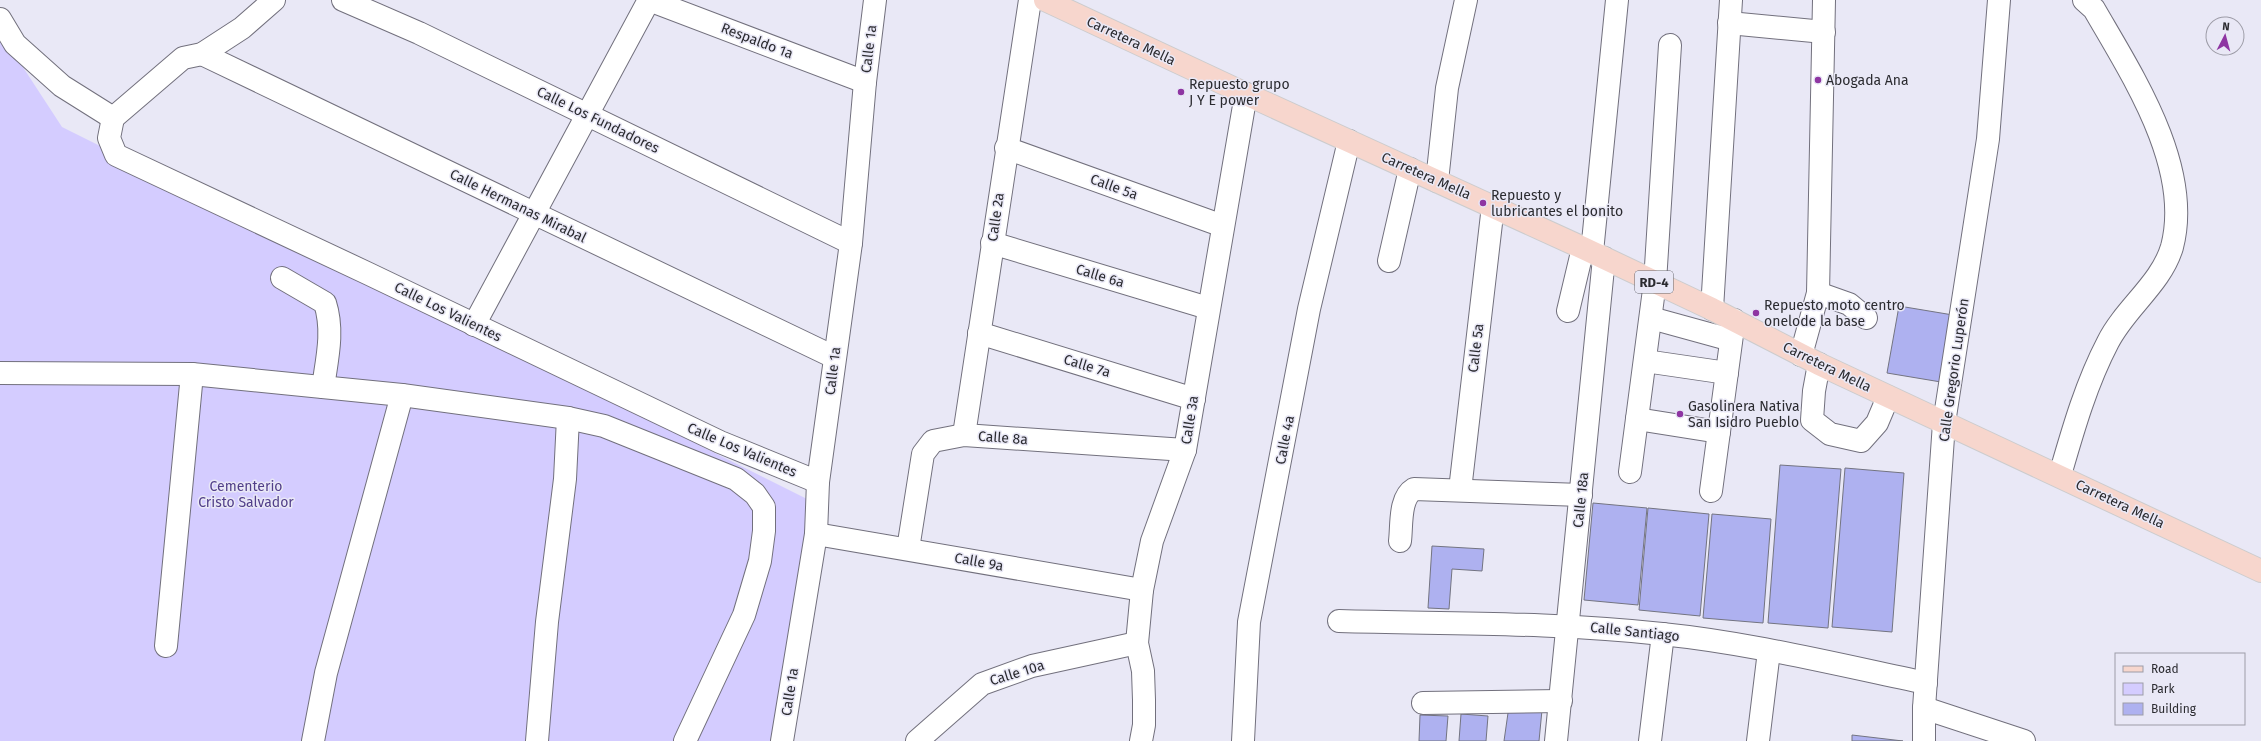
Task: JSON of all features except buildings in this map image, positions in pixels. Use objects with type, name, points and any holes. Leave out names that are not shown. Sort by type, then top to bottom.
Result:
[{"type":"main road","name":"Carretera Mella","points":[[1044,0],[1349,142],[1493,206],[1712,309],[1732,330],[1810,359],[1944,423],[2060,475],[2261,571]]},
{"type":"street","points":[[0,19],[16,44],[62,86],[113,118],[183,58],[202,54],[242,28],[274,0]]},
{"type":"street","name":"Calle Los Fundadores","points":[[343,0],[419,33],[851,243]]},
{"type":"street","points":[[474,325],[649,0]]},
{"type":"street","name":"Respaldo 1a","points":[[649,0],[865,82]]},
{"type":"street","name":"Calle 1a","points":[[782,741],[816,534],[818,482],[834,357],[851,243],[865,82],[875,0]]},
{"type":"street","name":"Calle 2a","points":[[964,435],[1006,148],[1030,0]]},
{"type":"street","points":[[1437,181],[1447,88],[1466,0]]},
{"type":"street","points":[[1568,311],[1593,253],[1617,0]]},
{"type":"street","points":[[1712,309],[1731,0]]},
{"type":"street","points":[[1824,0],[1818,293],[1810,359],[1814,391],[1812,420],[1830,434],[1861,441],[1877,423],[1888,397]]},
{"type":"street","name":"Calle Gregorio Luperón","points":[[1924,741],[1924,708],[1944,423],[1988,140],[1999,0]]},
{"type":"street","points":[[2060,475],[2081,404],[2108,340],[2160,272],[2171,248],[2176,222],[2175,194],[2171,166],[2141,91],[2094,9],[2084,0]]},
{"type":"street","points":[[1729,23],[1824,32]]},
{"type":"street","points":[[1630,472],[1655,282],[1670,45]]},
{"type":"street","name":"Calle Hermanas Mirabal","points":[[202,54],[834,357]]},
{"type":"street","name":"Calle 3a","points":[[1141,741],[1144,725],[1144,700],[1142,671],[1137,644],[1142,590],[1152,541],[1185,450],[1208,308],[1246,94]]},
{"type":"street","name":"Calle Los Valientes","points":[[113,118],[109,138],[116,155],[720,442],[818,482]]},
{"type":"street","name":"Calle 4a","points":[[1243,741],[1249,622],[1309,309],[1349,142]]},
{"type":"street","name":"Calle 5a","points":[[1006,148],[1223,226]]},
{"type":"street","points":[[1389,261],[1410,169]]},
{"type":"street","name":"Calle 5a","points":[[1460,490],[1493,206]]},
{"type":"street","name":"Calle 6a","points":[[992,244],[1208,308]]},
{"type":"street","name":"Calle 18a","points":[[1556,741],[1581,495],[1593,253]]},
{"type":"street","points":[[282,278],[325,303],[330,317],[331,334],[323,387]]},
{"type":"street","points":[[1818,293],[1849,304],[1866,318]]},
{"type":"street","points":[[1651,318],[1732,330],[1711,491]]},
{"type":"street","name":"Calle 7a","points":[[979,333],[1194,399]]},
{"type":"street","points":[[1645,361],[1727,373]]},
{"type":"street","points":[[0,373],[192,374],[402,395],[568,418],[604,426],[736,479],[755,494],[764,507],[764,531],[760,561],[744,615],[685,741]]},
{"type":"street","points":[[166,646],[192,374]]},
{"type":"street","points":[[313,741],[326,673],[402,395]]},
{"type":"street","points":[[537,741],[547,622],[565,479],[568,418]]},
{"type":"street","points":[[1637,419],[1719,432]]},
{"type":"street","name":"Calle 8a","points":[[908,549],[923,454],[934,441],[964,435],[1185,450]]},
{"type":"street","points":[[1400,541],[1405,500],[1408,493],[1414,489],[1581,495]]},
{"type":"street","name":"Calle 9a","points":[[816,534],[1142,590]]},
{"type":"street","name":"Calle Santiago","points":[[1340,622],[1568,626],[1663,634],[1769,651],[1926,683]]},
{"type":"street","points":[[1650,741],[1663,634]]},
{"type":"street","name":"Calle 10a","points":[[917,741],[982,684],[1032,666],[1137,644]]},
{"type":"street","points":[[1758,741],[1769,651]]},
{"type":"street","points":[[1423,703],[1561,701]]},
{"type":"street","points":[[1924,708],[2024,741]]},
{"type":"green space","name":"Cementerio Cristo Salvador","points":[[0,32],[62,127],[817,504],[780,741],[0,741]]},
{"type":"place","name":"Abogada Ana","points":[[1818,80]]},
{"type":"place","name":"Repuesto grupo J Y E power","points":[[1181,92]]},
{"type":"place","name":"Repuesto y lubricantes el bonito","points":[[1483,203]]},
{"type":"place","name":"Repuesto moto centro onelode la base","points":[[1756,313]]},
{"type":"place","name":"Gasolinera Nativa San Isidro Pueblo","points":[[1680,414]]}]
